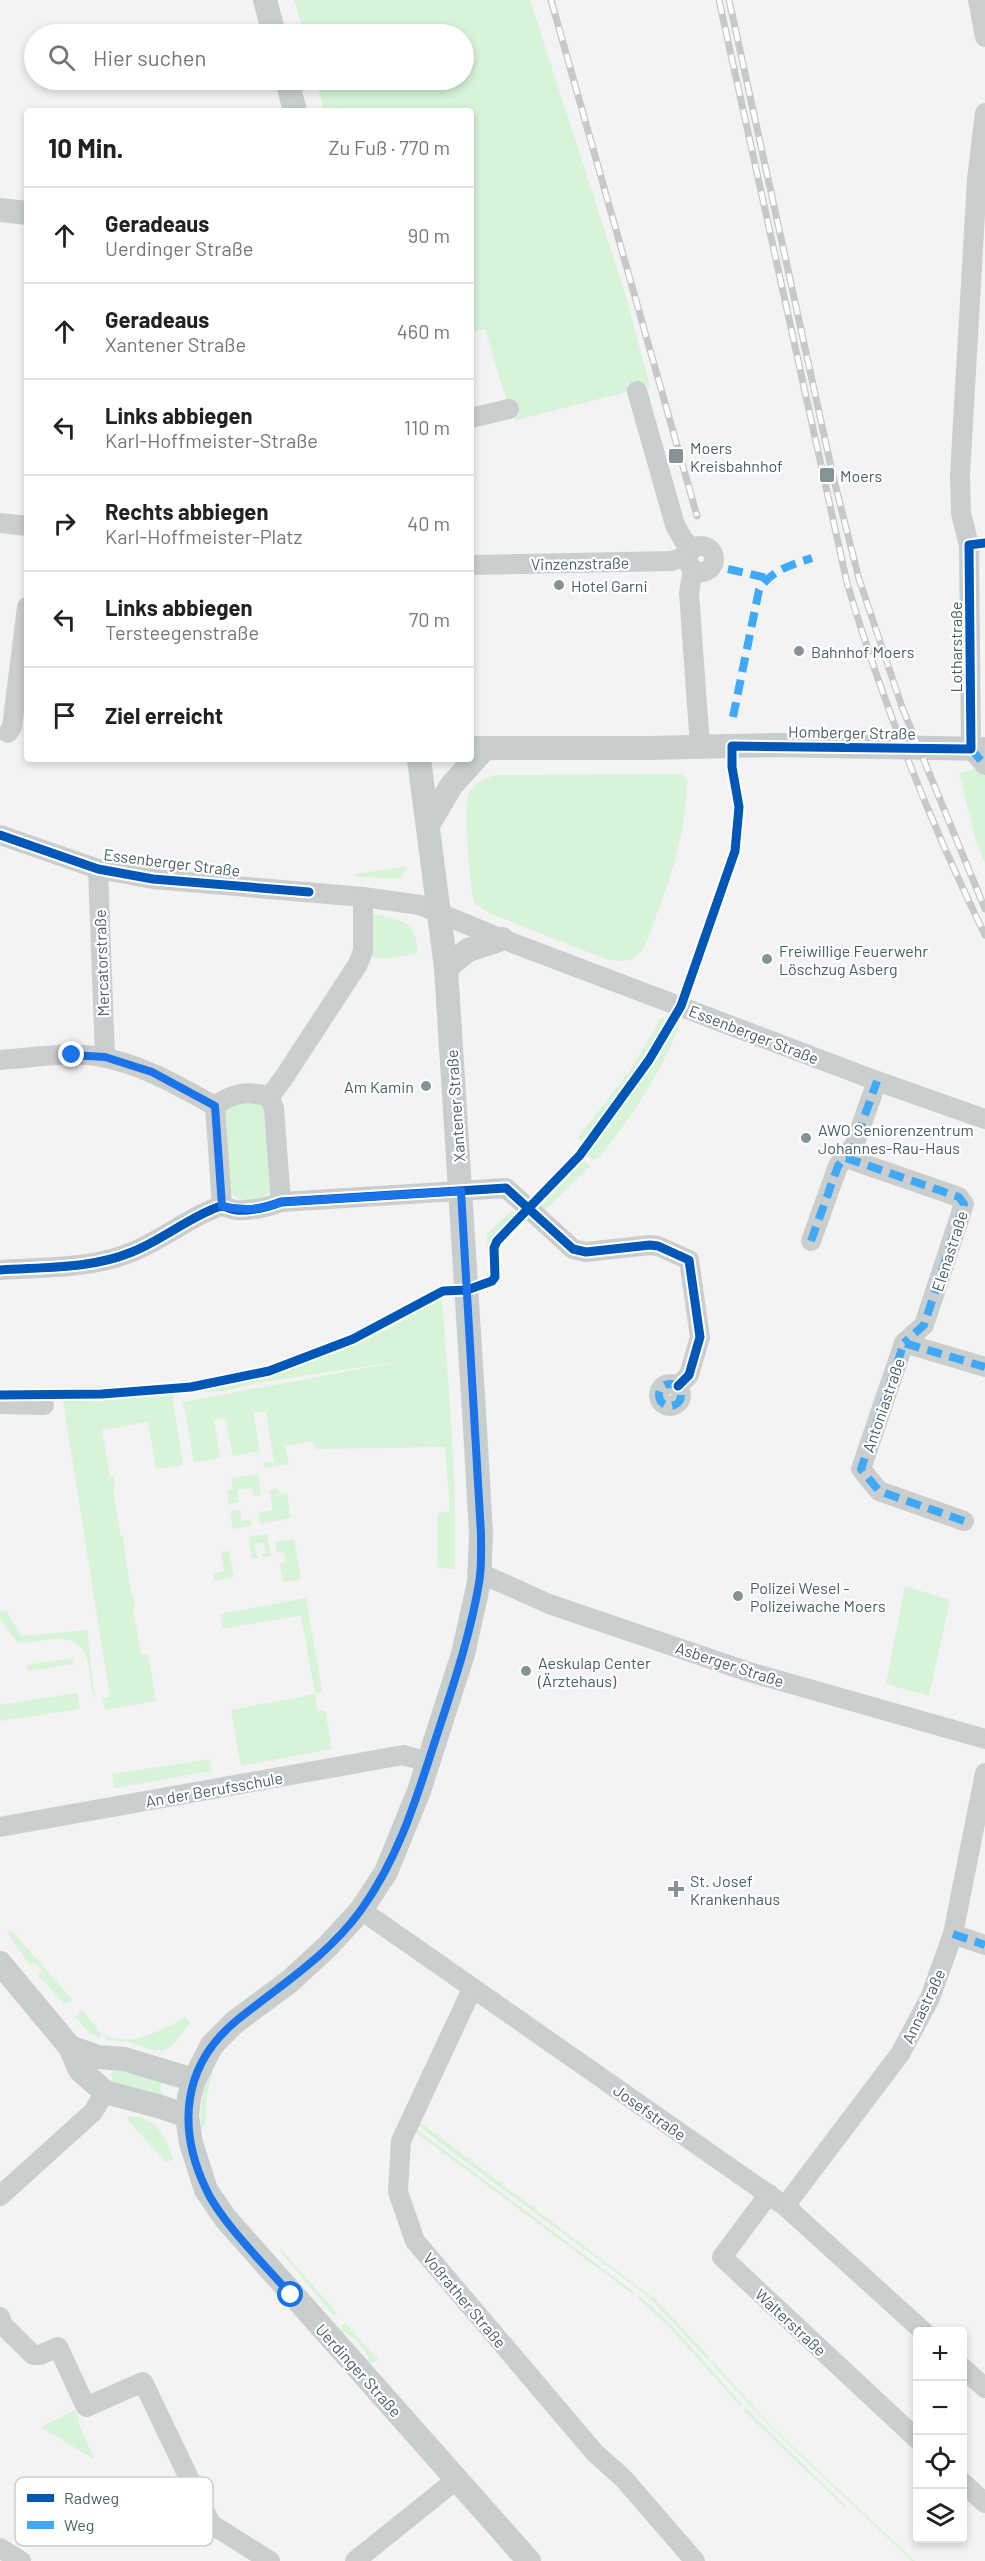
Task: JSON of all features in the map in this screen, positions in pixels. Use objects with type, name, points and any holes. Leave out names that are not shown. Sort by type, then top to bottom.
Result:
[{"type":"main road","points":[[265,0],[271,24]]},
{"type":"main road","points":[[289,90],[294,108]]},
{"type":"main road","points":[[0,210],[24,213]]},
{"type":"main road","name":"Homberger Straße","points":[[475,746],[783,745],[980,754]]},
{"type":"main road","name":"Xantener Straße","points":[[188,2116],[189,2098],[194,2080],[212,2045],[235,2022],[289,1982],[327,1947],[361,1910],[386,1872],[399,1845],[463,1654],[480,1573],[481,1534],[446,968],[420,762]]},
{"type":"main road","points":[[428,825],[465,762]]},
{"type":"main road","points":[[446,968],[468,950],[502,939]]},
{"type":"main road","points":[[0,1963],[70,2047],[80,2070],[105,2092],[188,2116]]},
{"type":"main road","points":[[70,2047],[108,2060],[124,2059],[194,2080]]},
{"type":"main road","points":[[105,2092],[99,2073],[102,2065],[108,2060]]},
{"type":"main road","name":"Uerdinger Straße","points":[[188,2116],[190,2143],[206,2190],[226,2219],[529,2561]]},
{"type":"street","points":[[978,0],[985,37]]},
{"type":"street","name":"Lotharstraße","points":[[980,754],[977,544],[961,513],[960,475],[977,180],[985,119]]},
{"type":"street","points":[[637,391],[675,525],[691,558],[689,593],[700,747]]},
{"type":"street","points":[[474,417],[509,409]]},
{"type":"street","points":[[0,523],[24,526]]},
{"type":"street","name":"Vinzenzstraße","points":[[474,565],[672,561],[691,558]]},
{"type":"street","points":[[12,736],[24,630]]},
{"type":"street","name":"Essenberger Straße","points":[[0,835],[98,869],[153,879],[412,903],[877,1081],[985,1119]]},
{"type":"street","name":"Mercatorstraße","points":[[98,869],[105,1057]]},
{"type":"street","points":[[269,1097],[358,964],[363,951],[363,897]]},
{"type":"street","points":[[0,1060],[72,1055],[105,1057],[152,1072],[215,1106]]},
{"type":"street","points":[[811,1241],[838,1167],[854,1146],[877,1081]]},
{"type":"street","points":[[215,1106],[228,1096],[257,1093],[269,1097],[274,1108],[281,1202]]},
{"type":"street","points":[[215,1106],[222,1206]]},
{"type":"street","name":"Elenastraße","points":[[846,1158],[958,1197],[964,1204],[924,1325],[904,1343]]},
{"type":"street","points":[[0,1270],[105,1262],[134,1252],[201,1214],[222,1206],[236,1210],[281,1202],[506,1188],[573,1249],[580,1252],[650,1245],[658,1246],[688,1260],[700,1338],[689,1376],[678,1386]]},
{"type":"street","name":"Antoniastraße","points":[[964,1521],[879,1491],[861,1469],[904,1343],[985,1367]]},
{"type":"street","points":[[0,1404],[44,1404]]},
{"type":"street","name":"Asberger Straße","points":[[480,1573],[549,1604],[749,1672],[985,1739]]},
{"type":"street","name":"An der Berufsschule","points":[[0,1827],[403,1755],[428,1762]]},
{"type":"street","name":"Annastraße","points":[[777,2200],[900,2054],[933,1991],[953,1934],[985,1773]]},
{"type":"street","name":"Josefstraße","points":[[361,1910],[777,2200],[920,2327]]},
{"type":"street","points":[[953,1934],[985,1945]]},
{"type":"street","name":"Voßrather Straße","points":[[472,1989],[401,2141],[398,2192],[415,2241],[595,2453],[623,2478],[695,2561]]},
{"type":"street","points":[[0,2196],[93,2112],[105,2092]]},
{"type":"street","name":"Walterstraße","points":[[777,2200],[722,2257],[913,2435]]},
{"type":"street","points":[[0,2317],[2,2324],[33,2355],[40,2355],[58,2347],[86,2407],[143,2382],[188,2477]]},
{"type":"street","points":[[967,2371],[985,2388]]},
{"type":"street","points":[[355,2561],[457,2479]]},
{"type":"street","points":[[967,2486],[985,2503]]},
{"type":"street","points":[[213,2525],[270,2561]]},
{"type":"street","points":[[0,2548],[21,2561]]},
{"type":"green space","points":[[294,0],[530,0],[624,290],[650,386],[516,420],[509,409],[485,329],[474,331],[474,108],[323,108],[319,90],[474,90],[474,24],[301,24]]},
{"type":"green space","points":[[985,767],[985,863],[976,841],[959,773]]},
{"type":"green space","points":[[681,774],[687,780],[678,850],[648,938],[643,949],[635,957],[623,961],[603,958],[489,913],[474,903],[469,864],[467,811],[470,791],[479,782],[498,775]]},
{"type":"green space","points":[[406,867],[403,876],[398,879],[358,877],[353,874]]},
{"type":"green space","points":[[372,914],[399,920],[410,927],[414,933],[418,953],[385,959],[373,957],[371,955]]},
{"type":"green space","points":[[661,1018],[667,1020],[622,1093],[583,1145],[578,1138],[631,1069]]},
{"type":"green space","points":[[675,1023],[679,1025],[652,1082],[622,1128],[599,1158],[593,1160],[585,1155],[626,1100]]},
{"type":"green space","points":[[254,1099],[266,1106],[270,1191],[254,1200],[242,1200],[232,1194],[229,1189],[225,1110],[226,1106]]},
{"type":"green space","points":[[582,1160],[591,1166],[544,1211],[538,1207]]},
{"type":"green space","points":[[512,1210],[517,1215],[494,1237],[488,1256],[487,1234]]},
{"type":"green space","points":[[439,1298],[442,1302],[452,1436],[455,1569],[437,1567],[438,1514],[450,1510],[445,1447],[316,1449],[313,1441],[285,1446],[289,1464],[265,1468],[262,1463],[274,1462],[266,1411],[253,1413],[260,1451],[233,1456],[225,1418],[214,1420],[220,1458],[194,1462],[183,1402],[408,1360],[257,1383],[223,1391],[180,1393],[179,1390],[261,1375],[340,1349],[341,1351],[390,1328]]},
{"type":"green space","points":[[365,1326],[366,1328],[345,1338],[292,1359],[248,1372],[213,1379],[106,1389],[0,1390],[0,1388],[137,1385],[205,1378],[272,1364],[319,1347]]},
{"type":"green space","points":[[172,1394],[183,1465],[156,1469],[148,1422],[102,1430],[110,1477],[113,1476],[115,1489],[113,1490],[121,1536],[123,1536],[141,1654],[148,1654],[156,1701],[105,1710],[103,1698],[110,1697],[63,1401],[0,1400],[0,1398],[98,1401]]},
{"type":"green space","points":[[258,1474],[261,1495],[254,1496],[252,1488],[237,1490],[239,1502],[229,1504],[227,1491],[233,1489],[231,1478]]},
{"type":"green space","points":[[278,1488],[280,1494],[287,1493],[291,1518],[261,1524],[258,1513],[273,1510],[269,1490]]},
{"type":"green space","points":[[240,1510],[242,1521],[251,1519],[252,1526],[233,1529],[230,1511]]},
{"type":"green space","points":[[267,1534],[271,1556],[262,1557],[262,1554],[266,1553],[264,1543],[254,1544],[258,1558],[252,1559],[248,1537]]},
{"type":"green space","points":[[294,1539],[301,1579],[283,1582],[279,1563],[286,1561],[284,1552],[277,1553],[275,1542]]},
{"type":"green space","points":[[229,1551],[234,1577],[214,1581],[213,1574],[224,1571],[221,1552]]},
{"type":"green space","points":[[905,1586],[950,1600],[929,1696],[886,1684]]},
{"type":"green space","points":[[306,1598],[322,1691],[315,1693],[301,1615],[223,1629],[220,1614]]},
{"type":"green space","points":[[7,1610],[21,1636],[87,1630],[95,1700],[86,1655],[80,1646],[63,1639],[18,1643],[0,1619],[0,1611]]},
{"type":"green space","points":[[72,1658],[73,1664],[28,1671],[27,1665]]},
{"type":"green space","points":[[77,1693],[80,1709],[0,1721],[0,1705]]},
{"type":"green space","points":[[315,1694],[318,1711],[325,1710],[332,1749],[241,1766],[231,1710]]},
{"type":"green space","points":[[210,1759],[212,1771],[114,1788],[112,1774]]},
{"type":"green space","points":[[11,1930],[72,1999],[64,2004],[38,1975],[42,1971],[34,1962],[30,1966],[7,1932]]},
{"type":"green space","points":[[82,2010],[101,2033],[100,2038],[90,2033],[75,2017]]},
{"type":"green space","points":[[186,2017],[190,2023],[173,2045],[164,2050],[153,2050],[129,2042],[108,2040],[102,2034],[123,2040],[134,2039],[156,2032]]},
{"type":"green space","points":[[116,2066],[164,2078],[160,2089],[164,2096],[114,2085],[111,2074]]},
{"type":"green space","points":[[214,2066],[207,2096],[205,2126],[201,2128],[203,2096]]},
{"type":"green space","points":[[128,2116],[153,2124],[167,2143],[173,2160],[165,2162],[127,2119]]},
{"type":"green space","points":[[418,2121],[656,2300],[710,2358],[708,2360],[649,2297],[446,2147],[417,2124]]},
{"type":"green space","points":[[415,2128],[634,2292],[634,2295],[414,2131]]},
{"type":"green space","points":[[281,2249],[337,2313],[334,2316],[280,2251]]},
{"type":"green space","points":[[639,2296],[679,2334],[743,2405],[741,2407],[671,2329],[637,2297]]},
{"type":"green space","points":[[345,2323],[378,2359],[375,2362],[369,2362],[359,2344],[342,2331],[342,2325]]},
{"type":"green space","points":[[712,2360],[771,2426],[915,2561],[912,2561],[775,2432],[710,2362]]},
{"type":"green space","points":[[745,2408],[845,2505],[843,2506],[744,2411]]},
{"type":"green space","points":[[75,2410],[80,2422],[78,2423],[95,2460],[41,2427]]},
{"type":"railway","points":[[551,0],[697,516]]},
{"type":"railway","points":[[719,0],[847,583],[876,673],[909,762],[945,849],[985,935]]},
{"type":"railway","points":[[729,0],[833,476],[859,579],[902,707],[985,909]]},
{"type":"marked path","points":[[733,717],[759,590],[776,573],[812,558]]},
{"type":"marked path","points":[[728,569],[767,578]]},
{"type":"marked path","points":[[971,749],[985,765]]},
{"type":"marked path","points":[[811,1241],[838,1166],[854,1146],[877,1081]]},
{"type":"marked path","points":[[846,1158],[959,1197],[964,1204],[924,1325],[904,1343]]},
{"type":"marked path","points":[[964,1521],[879,1491],[861,1469],[904,1343],[985,1367]]},
{"type":"marked path","points":[[670,1384],[678,1387],[681,1395],[678,1403],[670,1406],[662,1403],[659,1395],[662,1387],[670,1384]]},
{"type":"marked path","points":[[953,1934],[985,1945]]},
{"type":"cycle path","points":[[0,1395],[102,1394],[191,1387],[269,1371],[353,1339],[443,1291],[467,1290],[492,1281],[495,1277],[494,1248],[497,1241],[580,1155],[649,1060],[681,1006],[735,851],[739,807],[732,767],[732,746],[971,749],[969,545],[985,543]]},
{"type":"cycle path","points":[[0,835],[98,869],[153,879],[309,892]]},
{"type":"cycle path","points":[[0,1270],[67,1266],[116,1258],[143,1247],[196,1217],[220,1207],[248,1210],[281,1202],[506,1188],[573,1249],[586,1252],[650,1245],[658,1246],[689,1260],[700,1337],[689,1375],[678,1386]]},
{"type":"place","name":"Moers Kreisbahnhof","points":[[676,456]]},
{"type":"place","name":"Moers","points":[[827,475]]},
{"type":"place","name":"Hotel Garni","points":[[559,585]]},
{"type":"place","name":"Bahnhof Moers","points":[[799,651]]},
{"type":"place","name":"Freiwillige Feuerwehr Löschzug Asberg","points":[[767,959]]},
{"type":"place","name":"Am Kamin","points":[[426,1086]]},
{"type":"place","name":"AWO Seniorenzentrum Johannes-Rau-Haus","points":[[806,1138]]},
{"type":"place","name":"Polizei Wesel - Polizeiwache Moers","points":[[738,1596]]},
{"type":"place","name":"Aeskulap Center (Ärztehaus)","points":[[526,1671]]},
{"type":"place","name":"St. Josef Krankenhaus","points":[[676,1889]]},
{"type":"route","points":[[72,1055],[105,1057],[152,1072],[215,1106],[222,1206],[236,1210],[271,1206],[281,1202],[461,1191],[481,1534],[479,1582],[463,1654],[419,1791],[399,1845],[386,1872],[361,1910],[327,1947],[289,1982],[235,2022],[212,2045],[194,2080],[189,2098],[190,2143],[206,2190],[226,2219],[291,2295]]}]
